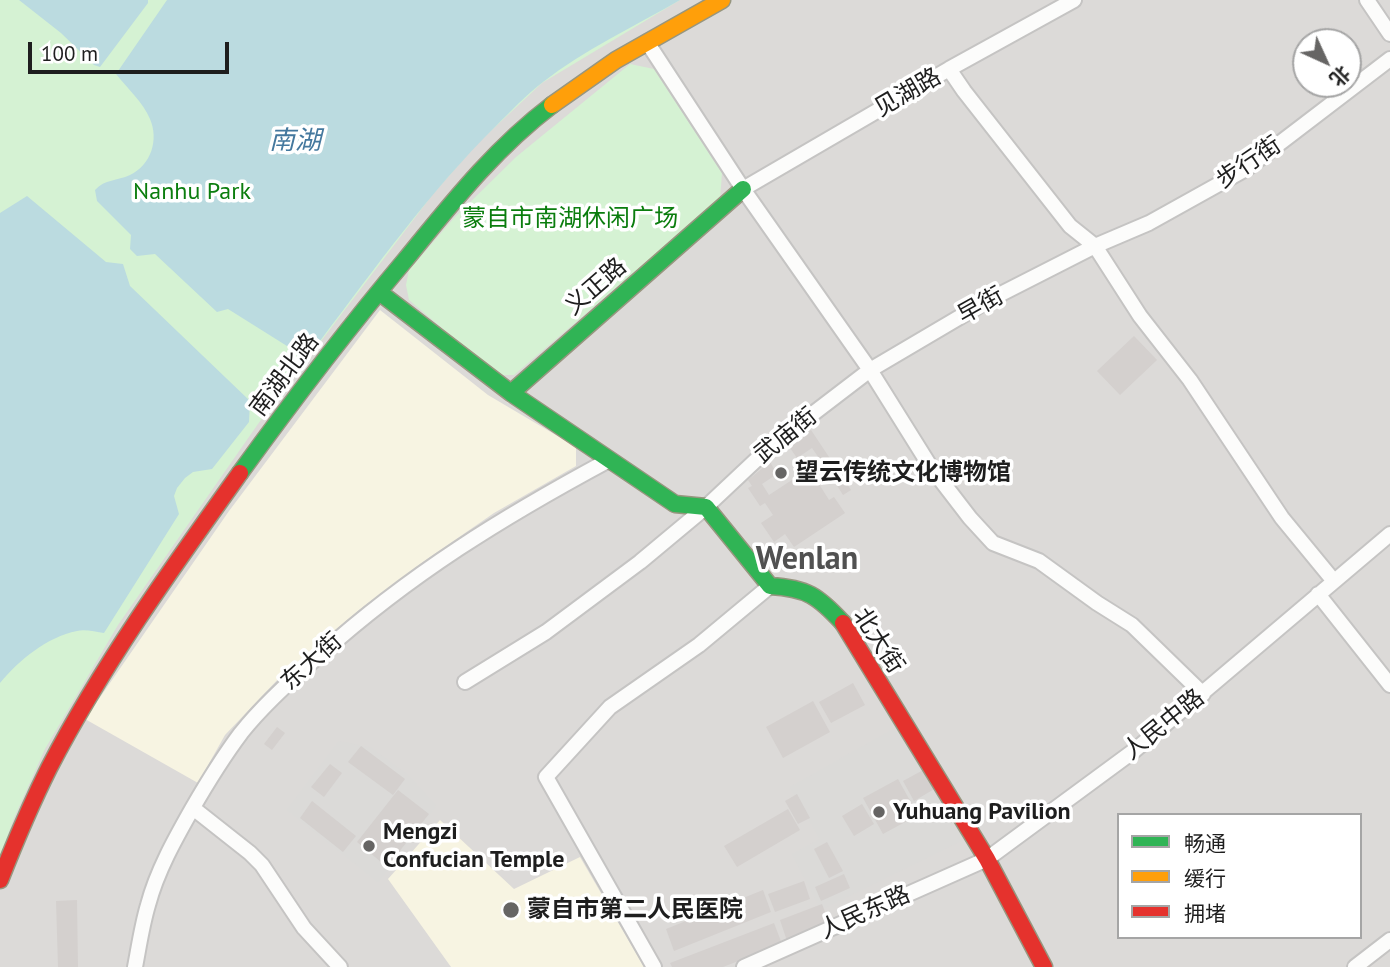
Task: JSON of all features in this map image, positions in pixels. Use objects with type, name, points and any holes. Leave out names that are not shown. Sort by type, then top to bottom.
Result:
[{"type":"street","name":"南湖北路","points":[[0,880],[29,809],[125,638],[302,388],[379,292],[468,186],[519,132],[584,83],[722,0]]},
{"type":"street","name":"见湖路","points":[[743,189],[1074,0]]},
{"type":"street","points":[[1367,0],[1390,34]]},
{"type":"street","points":[[647,43],[743,189],[870,370],[930,466],[993,543],[1040,561],[1132,625],[1203,694]]},
{"type":"street","name":"步行街","points":[[1096,246],[1149,223],[1246,169],[1390,60]]},
{"type":"street","points":[[949,69],[964,92],[1070,226],[1096,246],[1140,316],[1190,380],[1282,518],[1333,580]]},
{"type":"street","name":"义正路","points":[[511,393],[743,189]]},
{"type":"street","name":"早街","points":[[870,370],[986,302],[1096,246]]},
{"type":"street","points":[[379,292],[511,393],[675,504],[706,507],[769,586],[699,645],[610,707],[546,777],[654,967]]},
{"type":"street","name":"武庙街","points":[[466,682],[546,632],[640,562],[706,507],[772,445],[870,370]]},
{"type":"street","name":"东大街","points":[[135,967],[148,904],[164,862],[213,773],[242,731],[281,689],[343,634],[408,582],[474,537],[609,460]]},
{"type":"street","name":"人民中路","points":[[987,859],[1124,758],[1390,534]]},
{"type":"street","name":"北大街","points":[[769,586],[793,587],[812,595],[826,605],[847,628],[987,859],[1044,967]]},
{"type":"street","points":[[1318,594],[1390,685]]},
{"type":"street","points":[[193,808],[262,865],[303,928],[340,967]]},
{"type":"street","name":"人民东路","points":[[744,967],[987,859]]},
{"type":"street","points":[[1355,967],[1390,940]]},
{"type":"shaded area","points":[[0,0],[1390,0],[1390,967],[0,967]]},
{"type":"shaded area","points":[[380,310],[488,395],[576,447],[576,466],[494,513],[359,610],[282,675],[225,735],[198,783],[85,719],[229,511]]},
{"type":"shaded area","name":"Yuhuang Pavilion","points":[[900,725],[968,838],[821,910],[792,854],[820,839],[790,787]]},
{"type":"shaded area","name":"Mengzi Confucian Temple","points":[[339,741],[370,747],[408,775],[436,806],[378,882],[287,810]]},
{"type":"shaded area","name":"蒙自市第二人民医院","points":[[440,820],[514,889],[580,857],[644,967],[451,967],[388,879]]},
{"type":"green space","name":"Nanhu Park","points":[[0,0],[680,0],[542,83],[478,143],[433,194],[258,424],[118,625],[45,749],[0,856]]},
{"type":"green space","name":"蒙自市南湖休闲广场","points":[[630,64],[654,69],[722,173],[720,199],[514,375],[497,375],[409,300],[406,285],[409,270],[454,218],[516,157]]},
{"type":"water","points":[[19,0],[148,0],[148,3],[100,67],[94,65],[61,33]]},
{"type":"water","name":"南湖","points":[[167,0],[680,0],[575,59],[525,98],[472,151],[426,203],[320,341],[302,350],[287,346],[228,309],[217,312],[155,254],[137,256],[130,249],[131,235],[97,201],[95,190],[99,186],[137,171],[151,151],[154,135],[150,119],[116,74]]},
{"type":"water","points":[[27,196],[106,262],[123,264],[130,286],[250,401],[249,422],[212,469],[193,472],[177,488],[174,496],[179,514],[104,633],[80,630],[55,638],[25,658],[0,683],[0,213]]},
{"type":"building","points":[[1134,336],[1157,360],[1120,395],[1097,371]]},
{"type":"building","points":[[811,430],[851,490],[843,495],[831,476],[819,484],[829,500],[834,497],[845,513],[794,547],[785,534],[774,542],[761,523],[773,515],[765,503],[760,506],[748,488],[752,486],[748,480],[770,462],[777,474],[762,484],[769,495],[821,461],[812,448],[797,458],[788,445]]},
{"type":"building","points":[[853,683],[865,705],[831,723],[819,702]]},
{"type":"building","points":[[813,701],[830,732],[783,758],[766,727]]},
{"type":"building","points":[[277,727],[285,733],[272,750],[264,744]]},
{"type":"building","points":[[361,746],[405,779],[393,795],[348,762]]},
{"type":"building","points":[[330,764],[342,773],[324,797],[311,787]]},
{"type":"building","points":[[925,769],[936,788],[914,801],[903,781]]},
{"type":"building","points":[[898,779],[918,815],[883,834],[863,798]]},
{"type":"building","points":[[398,790],[429,814],[387,867],[357,842]]},
{"type":"building","points":[[797,794],[810,818],[798,824],[785,801]]},
{"type":"building","points":[[312,801],[356,836],[343,852],[300,818]]},
{"type":"building","points":[[862,804],[874,824],[854,836],[842,816]]},
{"type":"building","points":[[788,809],[800,830],[737,867],[724,846]]},
{"type":"building","points":[[827,842],[843,871],[829,878],[814,849]]},
{"type":"building","points":[[844,874],[850,888],[821,901],[815,887]]},
{"type":"building","points":[[804,881],[810,899],[775,912],[768,894]]},
{"type":"building","points":[[763,890],[771,912],[674,951],[666,929]]},
{"type":"building","points":[[77,900],[78,967],[58,967],[56,901]]},
{"type":"building","points":[[822,904],[830,925],[787,941],[780,920]]},
{"type":"building","points":[[774,923],[782,944],[723,967],[672,967],[670,963]]},
{"type":"traffic: fast","points":[[240,473],[342,338],[457,197],[511,139],[552,105]]},
{"type":"traffic: fast","points":[[511,393],[743,189]]},
{"type":"traffic: fast","points":[[379,292],[511,393],[675,504],[706,507],[770,586],[794,589],[811,595],[843,623]]},
{"type":"traffic: slow","points":[[552,105],[616,60],[722,0]]},
{"type":"traffic: jam","points":[[0,880],[42,782],[92,691],[164,581],[240,473]]},
{"type":"traffic: jam","points":[[843,623],[987,859],[1044,967]]},
{"type":"place","name":"望云传统文化博物馆","points":[[781,473]]},
{"type":"place","name":"Yuhuang Pavilion","points":[[879,812]]},
{"type":"place","name":"Mengzi Confucian Temple","points":[[369,846]]},
{"type":"place","name":"蒙自市第二人民医院","points":[[511,910]]},
{"type":"district","name":"Wenlan","points":[[807,560]]}]
